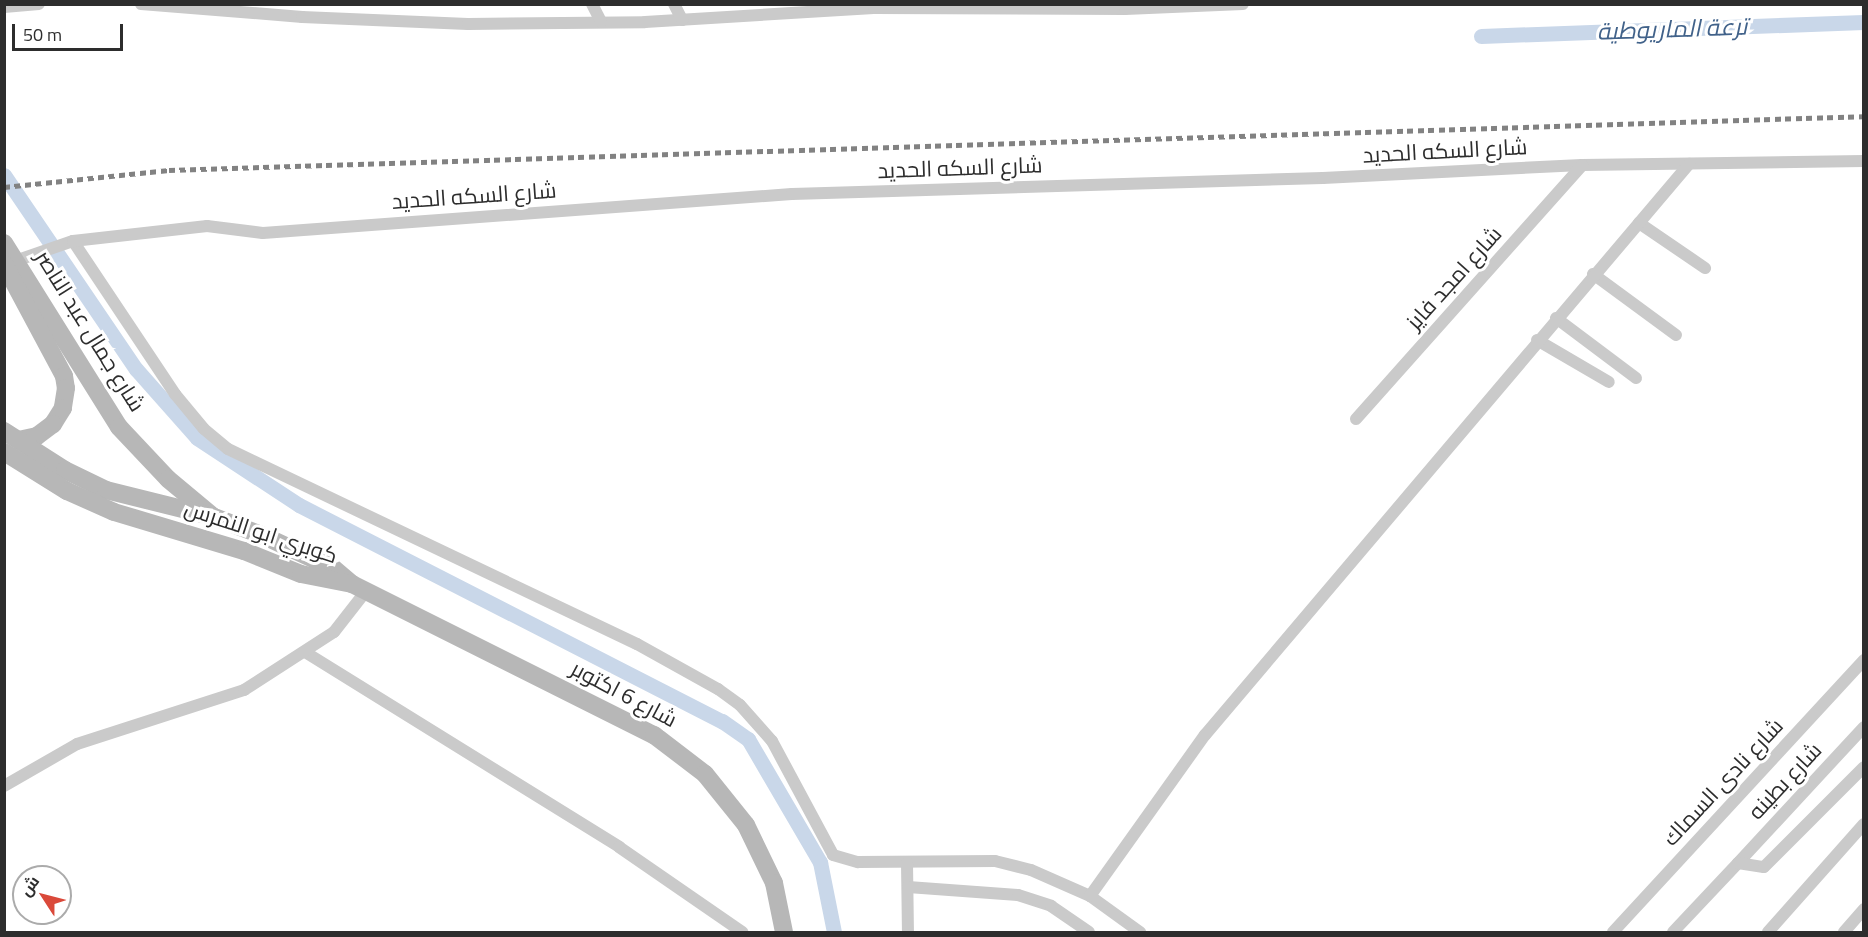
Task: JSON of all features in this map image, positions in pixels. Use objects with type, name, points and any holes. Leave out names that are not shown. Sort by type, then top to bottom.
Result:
[{"type":"main road","name":"شارع جمال عبد الناصر","points":[[4,243],[19,259],[87,380],[119,427],[168,479],[214,517]]},
{"type":"main road","name":"شارع جمال عبد الناصر","points":[[9,441],[37,436],[53,424],[63,408],[66,388],[64,376],[19,259]]},
{"type":"main road","name":"كوبري ابو النمرس","points":[[9,441],[106,490],[214,517],[333,568],[359,588]]},
{"type":"main road","name":"كوبري ابو النمرس","points":[[9,441],[53,484],[106,509],[244,551],[301,574],[359,588]]},
{"type":"main road","name":"شارع 6 اكتوبر","points":[[359,588],[626,719],[681,753],[720,790],[746,825],[774,883],[784,933]]},
{"type":"street","points":[[4,7],[39,4]]},
{"type":"street","points":[[141,4],[436,23],[682,20],[873,6],[1241,5]]},
{"type":"street","points":[[592,4],[601,22]]},
{"type":"street","points":[[674,4],[682,20]]},
{"type":"street","name":"شارع السكه الحديد","points":[[19,259],[66,243],[207,226],[263,233],[792,194],[1323,178],[1582,165],[1861,163]]},
{"type":"street","points":[[1090,896],[1205,735],[1537,340],[1689,164]]},
{"type":"street","name":"شارع امجد فايز","points":[[1356,419],[1582,165]]},
{"type":"street","points":[[1639,223],[1705,268]]},
{"type":"street","points":[[66,243],[175,394],[204,429],[228,449],[638,644],[718,689],[750,716],[772,741],[833,855],[845,861],[907,863],[994,861],[1063,881],[1090,896],[1140,933]]},
{"type":"street","points":[[1593,274],[1676,334]]},
{"type":"street","points":[[1556,318],[1636,378]]},
{"type":"street","points":[[1537,340],[1609,382]]},
{"type":"street","points":[[4,786],[77,744],[244,690],[334,632],[359,588]]},
{"type":"street","points":[[305,652],[619,847],[742,933]]},
{"type":"street","name":"شارع نادى السماك","points":[[1613,933],[1863,660]]},
{"type":"street","name":"شارع بطينه","points":[[1673,933],[1863,727]]},
{"type":"street","points":[[1738,863],[1764,867],[1863,767]]},
{"type":"street","points":[[1768,933],[1863,824]]},
{"type":"street","points":[[907,863],[908,933]]},
{"type":"street","points":[[908,888],[1018,895],[1051,906],[1089,933]]},
{"type":"street","points":[[1844,933],[1863,909]]},
{"type":"waterway","name":"ترعة الماريوطية","points":[[1481,36],[1864,22]]},
{"type":"waterway","points":[[4,175],[136,369],[197,438],[299,505],[722,721],[748,739],[820,862],[834,932]]},
{"type":"railway","points":[[4,187],[169,170],[1864,116]]}]
